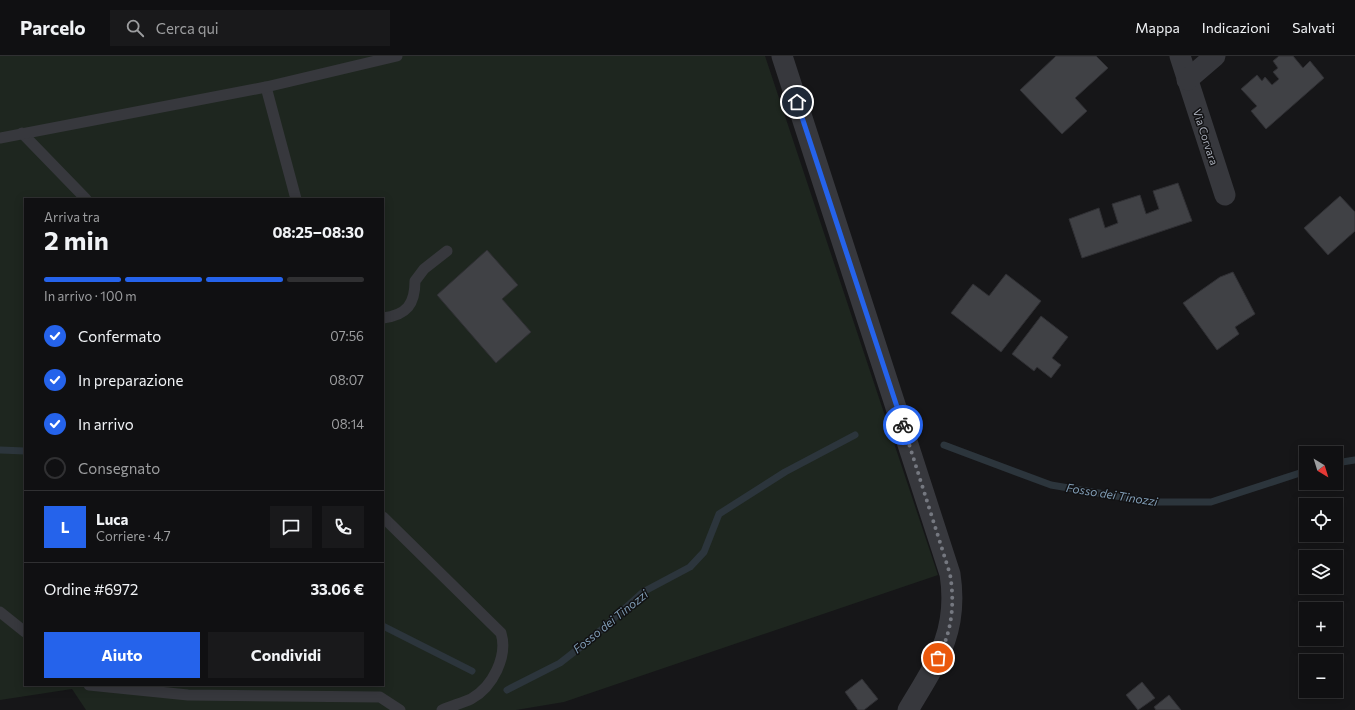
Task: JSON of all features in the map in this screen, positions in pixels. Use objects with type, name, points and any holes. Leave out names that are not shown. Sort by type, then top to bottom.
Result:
[{"type":"street","points":[[782,56],[950,574],[953,606],[947,638],[932,670],[908,710]]},
{"type":"street","name":"Via Corvara","points":[[1180,56],[1225,195]]},
{"type":"street","points":[[1187,80],[1215,56]]},
{"type":"lane","points":[[0,138],[266,87],[397,56]]},
{"type":"lane","points":[[266,87],[296,198]]},
{"type":"lane","points":[[22,133],[85,198]]},
{"type":"lane","points":[[384,318],[397,315],[409,307],[415,294],[415,281],[424,269],[447,251]]},
{"type":"lane","points":[[384,518],[501,633],[504,644],[503,656],[498,667],[484,688],[472,698],[442,710]]},
{"type":"lane","points":[[0,612],[24,631]]},
{"type":"lane","points":[[99,686],[188,695],[380,697],[400,710]]},
{"type":"shaded area","points":[[0,56],[765,56],[938,575],[564,702],[516,710],[86,710],[72,689],[0,700]]},
{"type":"building","points":[[1056,56],[1096,56],[1108,68],[1075,98],[1087,111],[1062,134],[1020,90]]},
{"type":"building","points":[[1279,56],[1293,56],[1303,68],[1310,61],[1324,78],[1266,129],[1251,111],[1257,106],[1241,89],[1257,75],[1262,81],[1265,77],[1272,85],[1279,79],[1273,72],[1278,68],[1273,61]]},
{"type":"building","points":[[1178,183],[1192,221],[1082,258],[1069,219],[1099,208],[1105,228],[1118,223],[1112,204],[1140,195],[1146,214],[1159,209],[1153,191]]},
{"type":"building","points":[[1340,196],[1355,212],[1355,231],[1328,255],[1304,228]]},
{"type":"building","points":[[487,250],[518,285],[502,299],[531,332],[496,363],[437,295]]},
{"type":"building","points":[[1233,272],[1255,314],[1235,327],[1239,334],[1217,350],[1183,303],[1220,277]]},
{"type":"building","points":[[1006,274],[1041,301],[1001,352],[951,313],[973,284],[989,296]]},
{"type":"building","points":[[1041,316],[1068,337],[1052,358],[1061,365],[1051,378],[1037,367],[1034,371],[1012,354]]},
{"type":"building","points":[[862,679],[878,699],[864,710],[858,710],[845,692]]},
{"type":"building","points":[[1142,682],[1155,698],[1138,710],[1126,695]]},
{"type":"building","points":[[1169,695],[1181,710],[1156,710],[1154,707]]},
{"type":"waterway","name":"Fosso dei Tinozzi","points":[[507,690],[560,663],[592,638],[643,592],[690,567],[704,552],[719,514],[785,472],[855,435]]},
{"type":"waterway","name":"Fosso dei Tinozzi","points":[[944,445],[1051,485],[1152,502],[1211,502],[1299,473]]},
{"type":"waterway","name":"Fosso dei Tinozzi","points":[[0,450],[24,451]]},
{"type":"waterway","name":"Fosso dei Tinozzi","points":[[1343,462],[1355,460]]},
{"type":"waterway","name":"Fosso dei Tinozzi","points":[[384,627],[472,671]]},
{"type":"way so far","points":[[903,425],[945,555],[952,585],[953,606],[950,627],[938,658]]},
{"type":"route","points":[[797,102],[903,425]]}]
